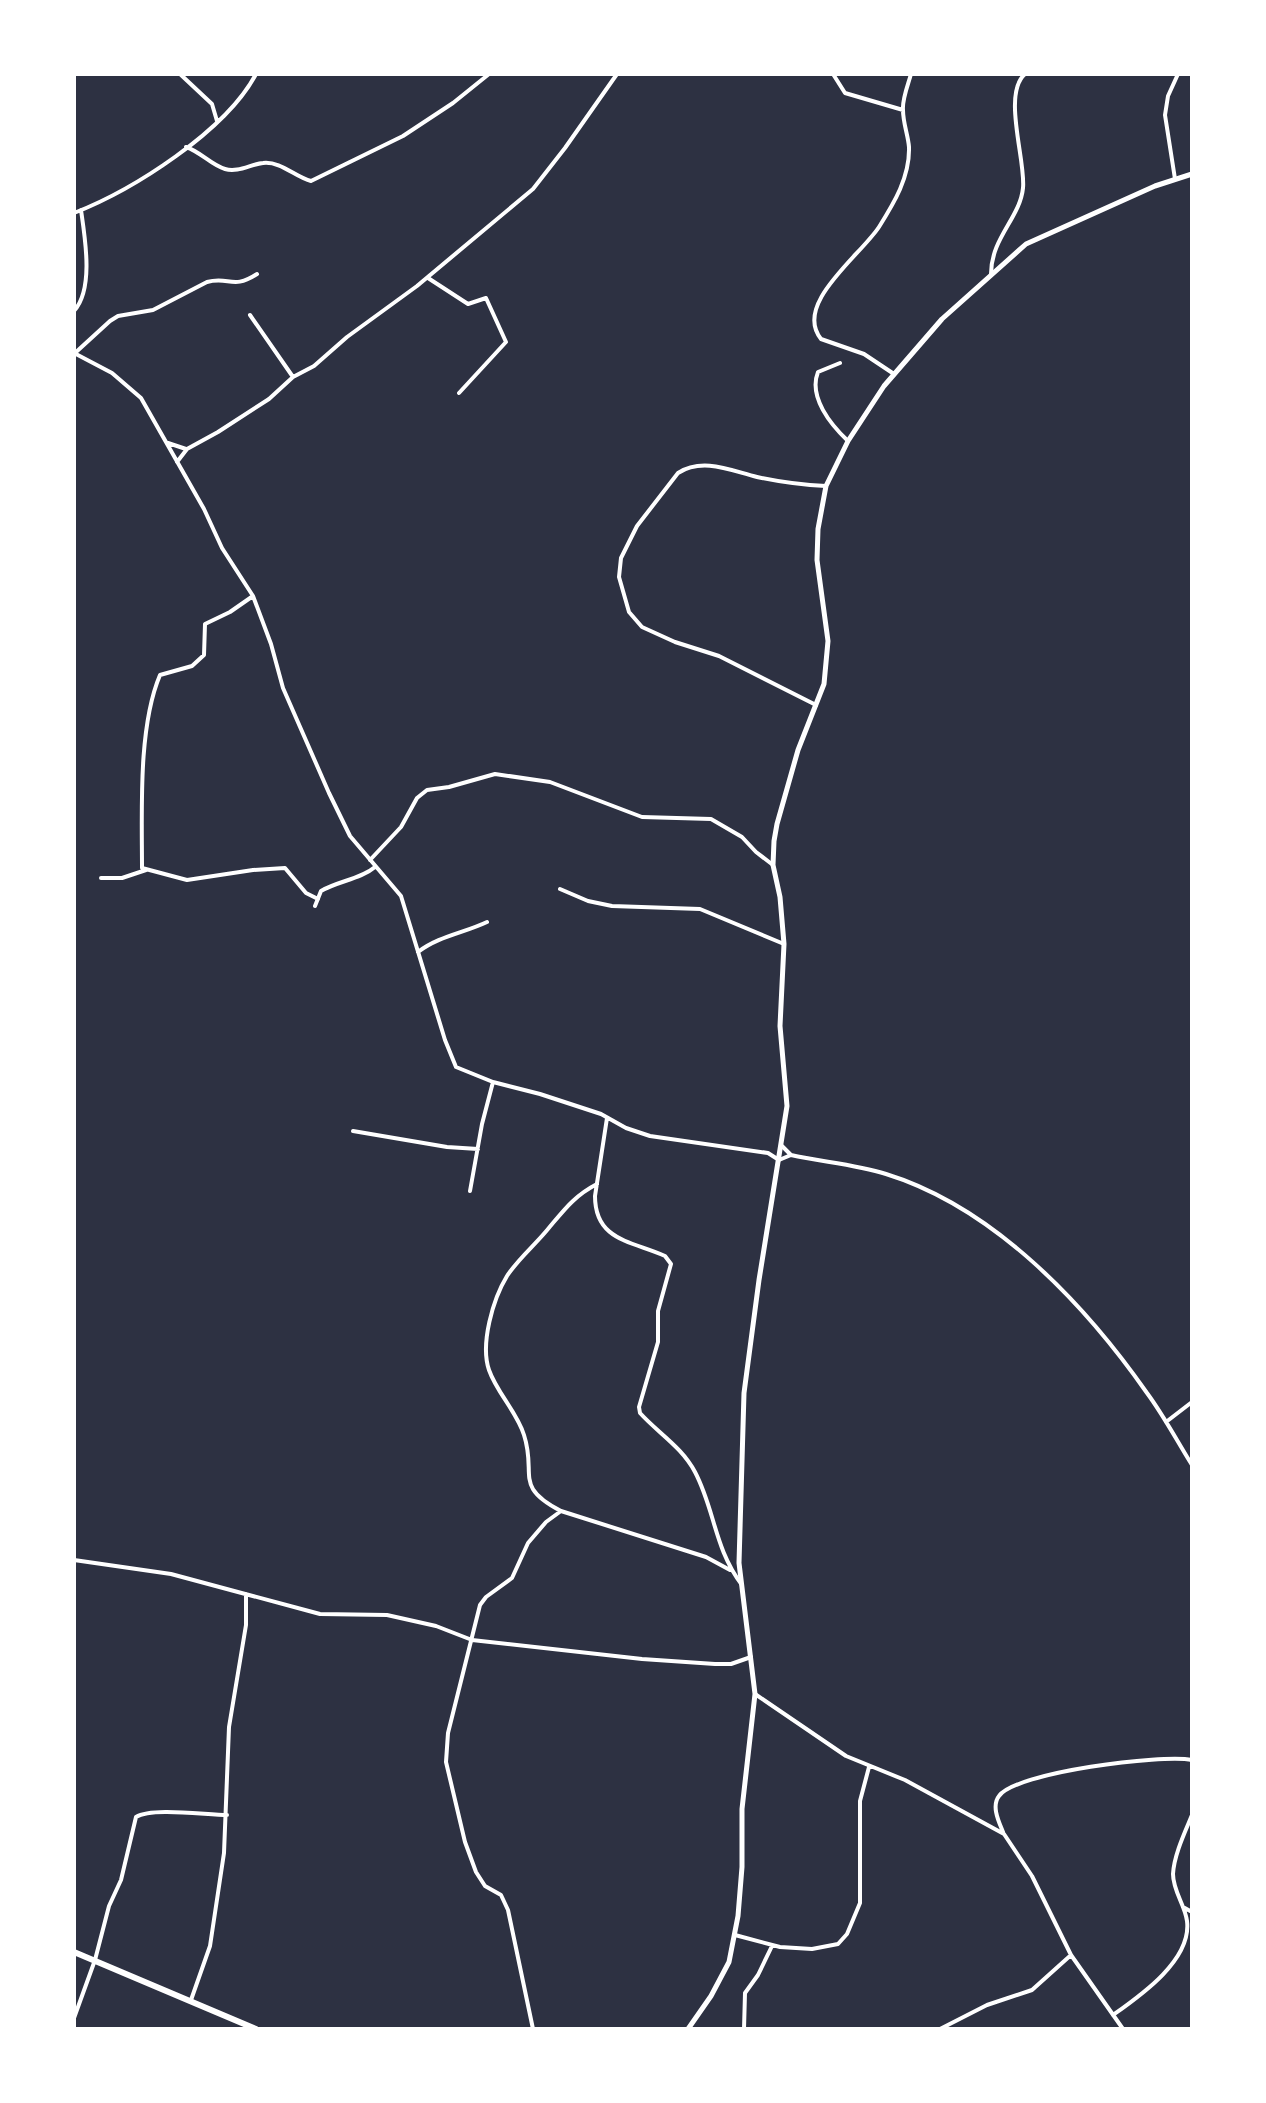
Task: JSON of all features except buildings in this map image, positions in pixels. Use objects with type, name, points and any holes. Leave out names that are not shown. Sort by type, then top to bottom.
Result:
[{"type":"main road","points":[[74,1952],[256,2029]]},
{"type":"street","points":[[180,74],[212,104],[217,121]]},
{"type":"street","points":[[74,213],[146,178],[199,139],[256,74]]},
{"type":"street","points":[[186,147],[198,151],[223,169],[233,170],[264,163],[277,165],[311,181],[403,136],[453,103],[489,74]]},
{"type":"street","points":[[177,462],[187,449],[269,399],[293,377],[314,366],[347,337],[428,278],[533,189],[617,74]]},
{"type":"street","points":[[833,74],[845,93],[903,110]]},
{"type":"street","points":[[894,374],[864,354],[821,339],[812,321],[823,294],[871,237],[897,197],[908,163],[909,147],[903,110],[911,74]]},
{"type":"street","points":[[991,277],[992,257],[1024,187],[1017,132],[1016,88],[1025,74]]},
{"type":"street","points":[[1175,179],[1165,115],[1168,96],[1178,74]]},
{"type":"street","points":[[688,2029],[729,1962],[742,1867],[742,1809],[755,1694],[739,1563],[744,1393],[787,1106],[780,1026],[784,944],[773,865],[777,824],[798,750],[824,684],[827,664],[826,620],[817,560],[818,529],[826,486],[848,441],[894,374],[942,319],[1026,244],[1192,174]]},
{"type":"street","points":[[74,311],[86,284],[85,232],[81,210]]},
{"type":"street","points":[[257,274],[241,283],[207,282],[153,310],[118,316],[74,353],[98,364],[141,398],[222,548],[253,596],[302,737],[350,836],[401,896],[452,1062],[460,1071],[540,1094],[650,1136],[768,1153],[779,1160]]},
{"type":"street","points":[[428,278],[468,304],[486,298],[506,342],[459,393]]},
{"type":"street","points":[[250,315],[293,377]]},
{"type":"street","points":[[840,363],[818,372],[815,384],[825,415],[848,441]]},
{"type":"street","points":[[166,442],[187,449]]},
{"type":"street","points":[[816,705],[719,656],[675,642],[642,627],[629,612],[619,566],[637,526],[685,468],[727,468],[793,484],[826,486]]},
{"type":"street","points":[[146,870],[142,868],[142,811],[146,743],[153,693],[160,675],[192,666],[204,655],[205,624],[253,596]]},
{"type":"street","points":[[370,860],[401,827],[417,798],[427,790],[495,774],[550,782],[642,817],[711,819],[742,837],[773,865]]},
{"type":"street","points":[[315,906],[321,891],[375,867]]},
{"type":"street","points":[[101,878],[122,878],[146,870],[187,880],[285,868],[306,893],[318,899]]},
{"type":"street","points":[[560,889],[588,901],[612,906],[700,909],[784,944]]},
{"type":"street","points":[[418,952],[431,942],[467,932],[487,922]]},
{"type":"street","points":[[470,1191],[493,1082]]},
{"type":"street","points":[[607,1118],[595,1207],[600,1222],[608,1233],[665,1256],[671,1264],[658,1311],[655,1356],[639,1407],[648,1422],[685,1456],[696,1473],[723,1557],[742,1586]]},
{"type":"street","points":[[353,1131],[447,1147],[478,1149]]},
{"type":"street","points":[[782,1146],[791,1155]]},
{"type":"street","points":[[779,1160],[791,1155],[884,1173],[949,1202],[992,1227],[1066,1295],[1122,1359],[1192,1465]]},
{"type":"street","points":[[597,1184],[583,1191],[563,1209],[507,1277],[490,1318],[485,1347],[489,1370],[524,1433],[531,1488],[541,1500],[561,1511],[706,1557],[730,1570]]},
{"type":"street","points":[[1166,1422],[1192,1402]]},
{"type":"street","points":[[533,2029],[508,1910],[501,1895],[485,1886],[476,1872],[465,1842],[446,1762],[450,1718],[480,1605],[512,1578],[528,1543],[546,1522],[561,1511]]},
{"type":"street","points":[[74,1560],[171,1574],[320,1614],[387,1615],[436,1626],[472,1640],[715,1664],[731,1664],[751,1657]]},
{"type":"street","points":[[191,2000],[210,1946],[224,1853],[229,1727],[246,1625],[246,1594]]},
{"type":"street","points":[[755,1694],[846,1756],[905,1780],[1004,1834]]},
{"type":"street","points":[[1123,2029],[1071,1955],[1032,1876],[1004,1834],[996,1802],[999,1795],[1008,1789],[1036,1778],[1158,1759],[1192,1760]]},
{"type":"street","points":[[734,1935],[772,1946],[812,1949],[838,1944],[847,1934],[860,1903],[860,1801],[869,1767]]},
{"type":"street","points":[[74,2018],[95,1960],[109,1906],[121,1880],[136,1817],[141,1814],[227,1815]]},
{"type":"street","points":[[1113,2015],[1148,1988],[1174,1961],[1185,1939],[1188,1923],[1175,1889],[1173,1872],[1192,1815]]},
{"type":"street","points":[[1183,1907],[1192,1912]]},
{"type":"street","points":[[744,2029],[745,1993],[772,1946]]},
{"type":"street","points":[[940,2029],[987,2005],[1032,1990],[1071,1955]]}]
